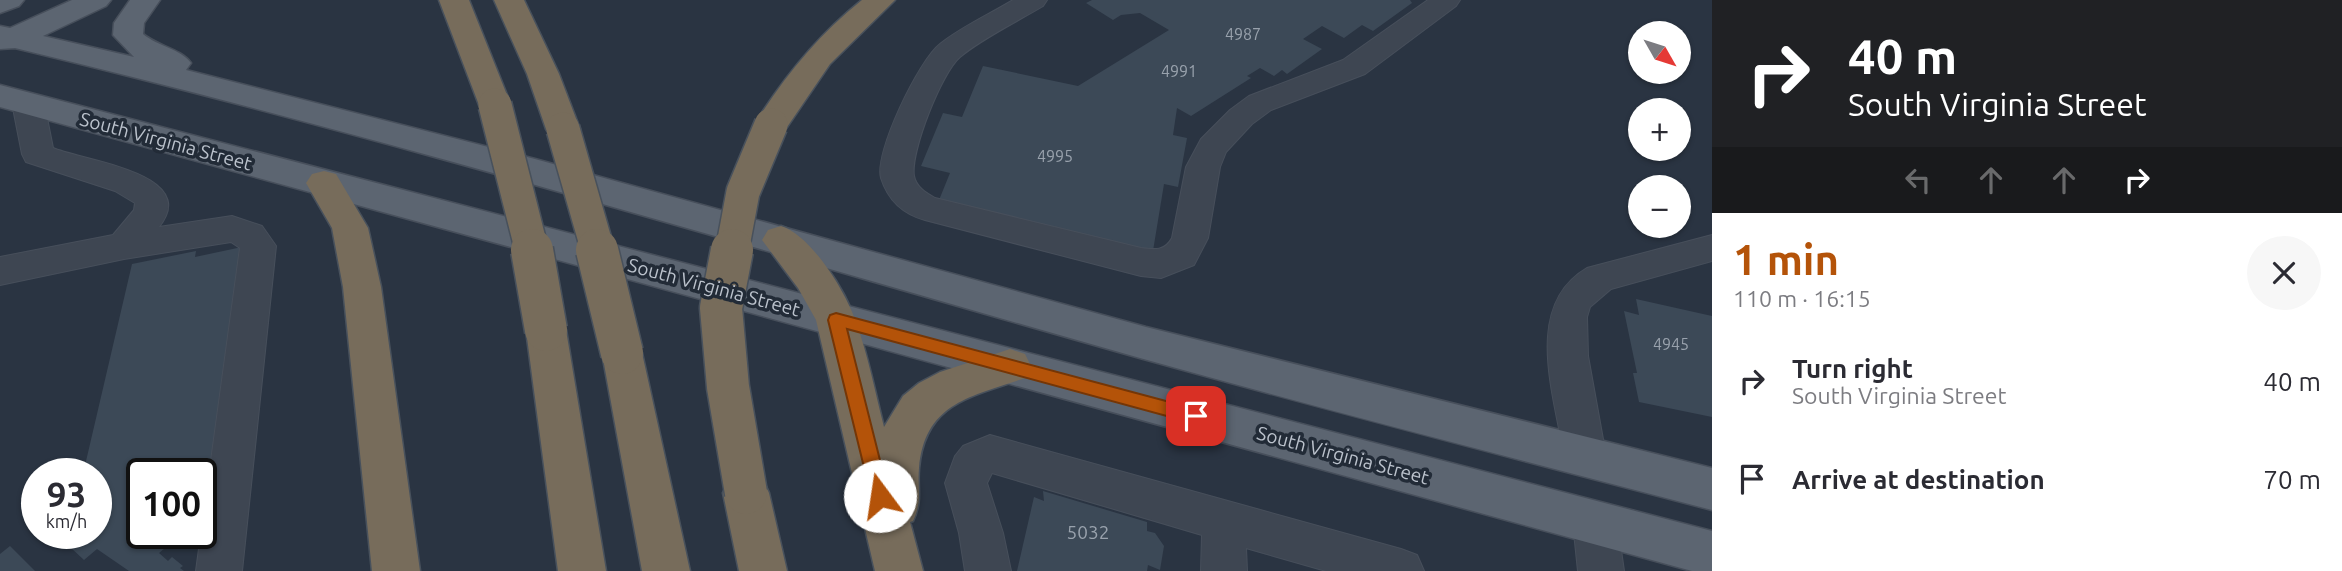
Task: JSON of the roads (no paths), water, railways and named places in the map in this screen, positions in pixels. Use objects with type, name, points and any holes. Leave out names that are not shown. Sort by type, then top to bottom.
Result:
[{"type":"highway","points":[[454,0],[495,105],[532,250],[582,571]]},
{"type":"highway","points":[[509,0],[563,129],[609,290],[666,571]]},
{"type":"highway","points":[[763,571],[746,493],[728,387],[721,308],[743,192],[771,125],[806,72],[829,45],[880,0]]},
{"type":"highway","points":[[324,183],[350,229],[362,287],[396,571]]},
{"type":"highway","points":[[781,240],[804,264],[822,289],[836,320],[900,571]]},
{"type":"highway","points":[[900,571],[894,476],[898,443],[908,421],[928,400],[950,385],[1010,366]]},
{"type":"main road","points":[[3,30],[9,0]]},
{"type":"main road","points":[[3,30],[96,0]]},
{"type":"main road","points":[[145,0],[129,23],[128,35],[135,44],[145,51],[298,109]]},
{"type":"main road","points":[[3,30],[781,240],[1083,326],[1712,489]]},
{"type":"main road","name":"South Virginia Street","points":[[14,100],[1712,554]]},
{"type":"main road","points":[[1585,456],[1595,523]]},
{"type":"lane","points":[[1033,0],[949,51],[926,82],[901,148],[897,176],[909,198],[925,208],[1141,262],[1161,264],[1181,255],[1190,238],[1203,167],[1212,147],[1226,131],[1260,103],[1354,67],[1446,0]]},
{"type":"lane","points":[[14,100],[38,154],[55,163],[140,188],[152,199],[151,213],[131,238]]},
{"type":"lane","points":[[0,271],[131,238],[232,229],[250,235],[258,246],[219,571]]},
{"type":"lane","points":[[1585,456],[1565,328],[1572,305],[1583,288],[1600,278],[1706,255]]},
{"type":"lane","points":[[988,571],[981,533],[966,483],[970,469],[978,459],[990,454],[1224,520],[1345,563],[1401,571]]},
{"type":"lane","points":[[1224,520],[1224,571]]},
{"type":"lane","points":[[1595,523],[1601,571]]}]
